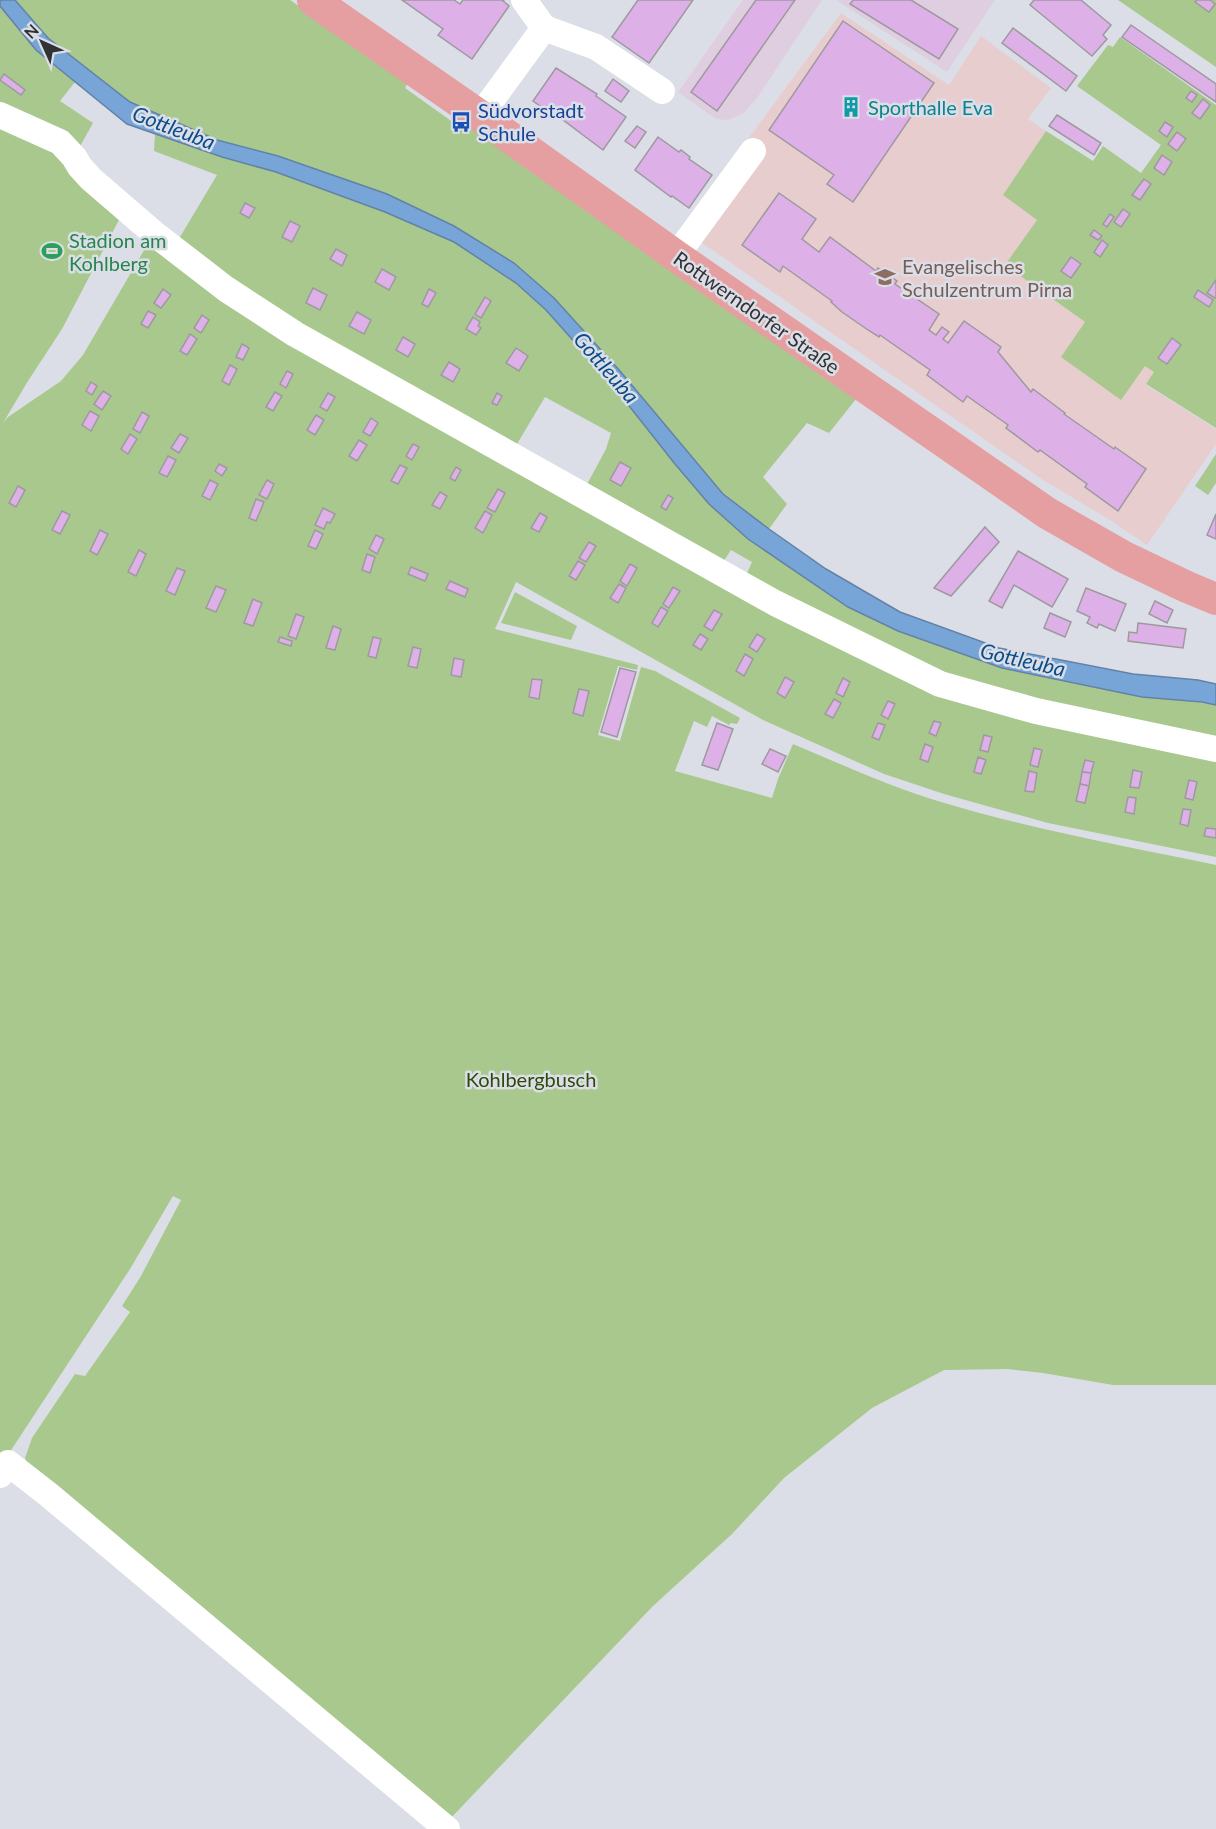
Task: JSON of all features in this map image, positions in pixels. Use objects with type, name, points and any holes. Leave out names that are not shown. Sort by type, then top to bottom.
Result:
[{"type":"main road","name":"Rottwerndorfer Straße","points":[[313,0],[676,256],[1047,513],[1124,557],[1216,599]]},
{"type":"lane","points":[[524,0],[544,28],[596,47],[662,91]]},
{"type":"lane","points":[[480,116],[544,28]]},
{"type":"lane","points":[[0,115],[60,142],[91,179],[156,236],[226,289],[295,334],[775,603],[940,684],[1036,711],[1216,749]]},
{"type":"lane","points":[[676,256],[753,151]]},
{"type":"lane","points":[[3,1464],[111,1546],[447,1829]]},
{"type":"shaded area","points":[[743,0],[822,0],[757,98],[744,113],[728,120],[716,119],[678,92]]},
{"type":"shaded area","points":[[836,0],[995,0],[947,72]]},
{"type":"shaded area","name":"Evangelisches Schulzentrum Pirna","points":[[841,13],[949,85],[981,36],[1051,88],[1028,119],[1082,155],[1006,265],[1154,372],[1146,385],[1216,429],[1216,444],[1147,545],[1040,478],[685,231],[751,135]]},
{"type":"green space","points":[[15,0],[290,0],[408,82],[405,88],[461,128],[466,123],[856,399],[829,433],[807,423],[763,477],[787,504],[769,529],[723,494],[620,371],[554,298],[514,263],[454,226],[387,194],[278,156],[217,140],[130,102],[48,38]]},
{"type":"green space","points":[[1118,0],[1216,0],[1216,67]]},
{"type":"green space","name":"Kohlbergbusch","points":[[0,6],[36,50],[75,82],[60,101],[93,123],[69,166],[120,218],[62,329],[3,423],[8,417],[61,381],[83,355],[150,240],[942,689],[1216,755],[1216,857],[1048,823],[944,794],[884,774],[763,720],[516,582],[495,629],[638,665],[637,670],[618,666],[598,735],[620,741],[641,667],[655,671],[740,718],[737,724],[729,725],[712,716],[707,727],[694,721],[675,771],[772,798],[793,744],[884,782],[975,812],[1043,829],[1216,865],[1216,1385],[1113,1385],[1007,1369],[944,1370],[872,1408],[784,1478],[732,1534],[653,1606],[448,1821],[30,1470],[25,1458],[32,1438],[75,1374],[85,1376],[130,1312],[122,1306],[141,1276],[181,1200],[173,1196],[130,1269],[0,1467]]},
{"type":"green space","points":[[1120,37],[1216,105],[1216,428],[1146,384],[1154,372],[1145,366],[1121,400],[1061,357],[1085,322],[1005,265],[1037,220],[1003,195],[1046,131],[1093,161],[1103,146],[1141,173],[1161,145],[1077,86],[1108,45],[1113,47]]},
{"type":"green space","points":[[155,133],[222,157],[276,172],[385,212],[454,242],[516,283],[546,310],[611,383],[709,504],[748,539],[848,607],[898,631],[1002,668],[1216,705],[1216,744],[942,680],[745,578],[752,562],[731,550],[721,565],[584,490],[606,449],[611,433],[545,397],[514,449],[365,367],[177,242],[217,175],[154,151]]},
{"type":"green space","points":[[1216,454],[1216,483],[1208,495],[1195,486]]},
{"type":"green space","points":[[515,592],[577,626],[571,640],[501,623]]},
{"type":"water","name":"Gottleuba","points":[[0,0],[15,0],[48,38],[130,102],[217,140],[278,156],[387,194],[454,226],[514,263],[554,298],[620,371],[723,494],[826,569],[900,612],[999,648],[1133,674],[1198,680],[1216,684],[1216,705],[1142,697],[1002,668],[898,631],[848,607],[748,539],[709,504],[611,383],[546,310],[516,283],[454,242],[385,212],[276,172],[222,157],[127,124],[36,50],[0,6]]},
{"type":"building","points":[[402,0],[454,0],[460,4],[463,0],[504,0],[509,6],[472,59],[438,35],[443,29]]},
{"type":"building","points":[[638,0],[693,0],[649,63],[612,37]]},
{"type":"building","points":[[756,0],[795,0],[717,111],[691,92]]},
{"type":"building","points":[[853,0],[911,0],[958,29],[939,59],[850,4]]},
{"type":"building","points":[[1034,0],[1081,0],[1111,25],[1103,35],[1107,39],[1092,56],[1030,5]]},
{"type":"building","points":[[1210,0],[1215,4],[1209,12],[1195,2]]},
{"type":"building","name":"Sporthalle Eva","points":[[843,21],[934,83],[853,202],[827,184],[834,175],[769,130]]},
{"type":"building","points":[[1131,25],[1216,84],[1216,102],[1122,37]]},
{"type":"building","points":[[1013,28],[1077,76],[1066,91],[1002,43]]},
{"type":"building","points":[[556,68],[597,94],[596,96],[626,117],[603,150],[551,111],[550,113],[533,101]]},
{"type":"building","points":[[4,74],[25,90],[21,95],[0,80]]},
{"type":"building","points":[[613,79],[629,91],[621,102],[605,91]]},
{"type":"building","points":[[1191,91],[1197,95],[1192,102],[1186,98]]},
{"type":"building","points":[[1203,99],[1210,105],[1200,119],[1192,113]]},
{"type":"building","points":[[1057,115],[1101,143],[1094,155],[1049,126]]},
{"type":"building","points":[[1165,122],[1173,127],[1167,137],[1159,131]]},
{"type":"building","points":[[637,126],[646,132],[635,148],[625,141]]},
{"type":"building","points":[[1177,132],[1186,139],[1177,151],[1168,144]]},
{"type":"building","points":[[658,137],[679,152],[681,150],[690,157],[689,159],[712,175],[689,208],[635,170]]},
{"type":"building","points":[[1162,155],[1172,162],[1164,175],[1154,168]]},
{"type":"building","points":[[1144,179],[1151,184],[1140,200],[1132,195]]},
{"type":"building","points":[[779,193],[816,219],[802,239],[819,252],[830,237],[876,271],[878,268],[897,281],[895,284],[939,314],[929,330],[936,335],[942,327],[949,332],[943,339],[948,343],[964,321],[1001,347],[998,352],[1031,392],[1033,389],[1064,414],[1146,469],[1118,511],[1085,487],[1087,484],[1006,428],[1008,425],[1001,420],[967,396],[963,402],[927,375],[930,370],[842,312],[832,301],[783,266],[780,272],[742,245]]},
{"type":"building","points":[[245,203],[255,208],[249,218],[240,213]]},
{"type":"building","points":[[1123,209],[1130,214],[1121,227],[1114,222]]},
{"type":"building","points":[[1110,214],[1114,217],[1107,227],[1103,224]]},
{"type":"building","points":[[290,221],[300,226],[292,242],[282,237]]},
{"type":"building","points":[[1094,230],[1102,236],[1098,240],[1090,235]]},
{"type":"building","points":[[1102,240],[1108,245],[1100,257],[1094,252]]},
{"type":"building","points":[[336,249],[347,255],[342,266],[330,259]]},
{"type":"building","points":[[1071,257],[1081,264],[1071,278],[1061,271]]},
{"type":"building","points":[[382,269],[396,277],[389,290],[375,282]]},
{"type":"building","points":[[1216,280],[1216,297],[1215,298],[1207,293]]},
{"type":"building","points":[[313,288],[327,295],[320,310],[306,303]]},
{"type":"building","points":[[163,289],[171,295],[161,308],[154,303]]},
{"type":"building","points":[[429,289],[436,293],[428,307],[422,304]]},
{"type":"building","points":[[1198,290],[1213,300],[1209,307],[1194,297]]},
{"type":"building","points":[[485,297],[491,301],[481,318],[475,314]]},
{"type":"building","points":[[148,311],[156,315],[148,328],[141,324]]},
{"type":"building","points":[[357,312],[371,320],[364,334],[349,326]]},
{"type":"building","points":[[202,315],[209,320],[201,333],[194,328]]},
{"type":"building","points":[[473,317],[480,322],[478,326],[481,328],[476,335],[466,329]]},
{"type":"building","points":[[190,334],[197,339],[187,355],[180,351]]},
{"type":"building","points":[[403,337],[415,344],[408,357],[396,350]]},
{"type":"building","points":[[1172,338],[1181,345],[1167,364],[1158,358]]},
{"type":"building","points":[[242,344],[249,348],[243,360],[236,357]]},
{"type":"building","points":[[516,348],[528,356],[519,371],[506,363]]},
{"type":"building","points":[[449,362],[460,369],[453,382],[441,375]]},
{"type":"building","points":[[230,365],[237,369],[229,385],[222,381]]},
{"type":"building","points":[[287,371],[293,374],[286,388],[280,384]]},
{"type":"building","points":[[91,382],[97,386],[92,395],[86,391]]},
{"type":"building","points":[[103,391],[111,396],[102,410],[94,404]]},
{"type":"building","points":[[275,392],[282,396],[273,411],[266,407]]},
{"type":"building","points":[[328,393],[335,397],[327,411],[320,407]]},
{"type":"building","points":[[497,393],[502,396],[497,405],[492,403]]},
{"type":"building","points":[[90,411],[99,416],[91,431],[82,425]]},
{"type":"building","points":[[142,412],[149,416],[140,433],[133,429]]},
{"type":"building","points":[[316,415],[324,420],[315,435],[307,430]]},
{"type":"building","points":[[371,418],[378,423],[370,436],[363,432]]},
{"type":"building","points":[[130,434],[137,439],[128,454],[121,449]]},
{"type":"building","points":[[180,434],[188,438],[179,453],[171,448]]},
{"type":"building","points":[[359,440],[367,445],[357,461],[349,456]]},
{"type":"building","points":[[413,444],[419,447],[412,460],[406,456]]},
{"type":"building","points":[[168,456],[176,460],[167,477],[159,473]]},
{"type":"building","points":[[620,462],[631,468],[621,486],[610,480]]},
{"type":"building","points":[[219,464],[227,468],[222,476],[215,471]]},
{"type":"building","points":[[400,465],[407,468],[398,484],[391,481]]},
{"type":"building","points":[[456,467],[461,470],[455,481],[450,478]]},
{"type":"building","points":[[210,480],[218,484],[210,500],[202,496]]},
{"type":"building","points":[[267,480],[274,484],[267,499],[259,495]]},
{"type":"building","points":[[18,486],[25,490],[16,507],[9,503]]},
{"type":"building","points":[[498,489],[505,493],[495,512],[487,508]]},
{"type":"building","points":[[440,492],[447,496],[440,509],[432,505]]},
{"type":"building","points":[[668,495],[673,498],[666,510],[661,507]]},
{"type":"building","points":[[256,499],[264,502],[256,521],[249,518]]},
{"type":"building","points":[[323,508],[335,514],[324,529],[315,525]]},
{"type":"building","points":[[62,511],[70,515],[60,534],[52,530]]},
{"type":"building","points":[[485,511],[492,515],[483,533],[475,528]]},
{"type":"building","points":[[540,513],[547,517],[539,532],[531,528]]},
{"type":"building","points":[[1216,514],[1216,539],[1207,535]]},
{"type":"building","points":[[985,527],[999,542],[951,596],[934,588]]},
{"type":"building","points":[[100,530],[108,534],[97,555],[90,551]]},
{"type":"building","points":[[315,530],[323,534],[316,549],[308,546]]},
{"type":"building","points":[[376,535],[384,539],[377,554],[369,549]]},
{"type":"building","points":[[589,542],[596,546],[586,562],[579,558]]},
{"type":"building","points":[[139,550],[146,554],[136,576],[128,572]]},
{"type":"building","points":[[1018,551],[1068,579],[1052,607],[1014,585],[1002,608],[989,601]]},
{"type":"building","points":[[367,554],[375,557],[370,573],[362,570]]},
{"type":"building","points":[[578,561],[585,565],[576,580],[569,576]]},
{"type":"building","points":[[630,564],[637,568],[627,586],[620,581]]},
{"type":"building","points":[[411,567],[428,574],[425,581],[408,574]]},
{"type":"building","points":[[177,568],[185,571],[175,595],[166,591]]},
{"type":"building","points":[[450,581],[468,589],[465,597],[446,589]]},
{"type":"building","points":[[619,584],[626,588],[618,603],[610,598]]},
{"type":"building","points":[[216,586],[226,590],[216,612],[206,608]]},
{"type":"building","points":[[673,587],[680,591],[669,608],[663,604]]},
{"type":"building","points":[[1086,588],[1126,604],[1115,631],[1099,624],[1097,628],[1087,623],[1090,617],[1077,611]]},
{"type":"building","points":[[253,599],[262,603],[253,626],[244,623]]},
{"type":"building","points":[[1155,601],[1173,610],[1167,623],[1149,614]]},
{"type":"building","points":[[661,607],[668,611],[658,627],[652,623]]},
{"type":"building","points":[[714,610],[722,614],[712,631],[704,626]]},
{"type":"building","points":[[1050,613],[1071,622],[1065,637],[1044,628]]},
{"type":"building","points":[[296,614],[304,617],[296,639],[288,636]]},
{"type":"building","points":[[1138,623],[1186,629],[1183,648],[1128,641],[1129,632],[1137,633]]},
{"type":"building","points":[[333,626],[341,629],[335,650],[326,648]]},
{"type":"building","points":[[700,634],[708,639],[701,650],[693,645]]},
{"type":"building","points":[[757,634],[765,639],[757,652],[749,647]]},
{"type":"building","points":[[280,637],[292,641],[291,646],[278,642]]},
{"type":"building","points":[[373,637],[381,639],[376,658],[368,656]]},
{"type":"building","points":[[413,647],[421,649],[417,668],[408,666]]},
{"type":"building","points":[[745,654],[753,659],[744,676],[736,671]]},
{"type":"building","points":[[454,658],[464,660],[461,677],[451,675]]},
{"type":"building","points":[[620,668],[636,672],[617,737],[601,732]]},
{"type":"building","points":[[785,677],[794,682],[785,698],[777,693]]},
{"type":"building","points":[[843,678],[850,682],[843,697],[836,693]]},
{"type":"building","points":[[532,679],[542,680],[539,699],[529,697]]},
{"type":"building","points":[[579,689],[589,691],[583,716],[573,713]]},
{"type":"building","points":[[834,699],[841,703],[833,718],[825,714]]},
{"type":"building","points":[[888,701],[895,704],[888,719],[881,715]]},
{"type":"building","points":[[934,721],[941,723],[936,736],[929,733]]},
{"type":"building","points":[[717,723],[733,729],[718,770],[702,765]]},
{"type":"building","points":[[878,723],[885,725],[879,740],[872,737]]},
{"type":"building","points":[[984,735],[992,737],[988,752],[980,750]]},
{"type":"building","points":[[925,744],[933,747],[928,762],[920,759]]},
{"type":"building","points":[[1034,748],[1042,750],[1038,767],[1030,765]]},
{"type":"building","points":[[770,749],[786,756],[778,772],[762,764]]},
{"type":"building","points":[[978,757],[986,760],[981,774],[974,772]]},
{"type":"building","points":[[1085,760],[1094,762],[1091,773],[1082,772]]},
{"type":"building","points":[[1133,770],[1142,772],[1139,788],[1130,787]]},
{"type":"building","points":[[1029,771],[1037,773],[1034,792],[1025,791]]},
{"type":"building","points":[[1082,772],[1091,773],[1089,786],[1080,784]]},
{"type":"building","points":[[1189,780],[1197,782],[1193,800],[1185,798]]},
{"type":"building","points":[[1080,784],[1089,786],[1085,803],[1076,801]]},
{"type":"building","points":[[1128,797],[1136,798],[1134,814],[1125,812]]},
{"type":"building","points":[[1183,809],[1191,810],[1188,826],[1180,824]]},
{"type":"building","points":[[1206,828],[1216,829],[1216,838],[1204,836]]},
{"type":"place","name":"Sporthalle Eva","points":[[851,107]]},
{"type":"place","name":"Südvorstadt Schule","points":[[461,122]]},
{"type":"place","name":"Stadion am Kohlberg","points":[[52,251]]},
{"type":"place","name":"Evangelisches Schulzentrum Pirna","points":[[885,277]]}]
